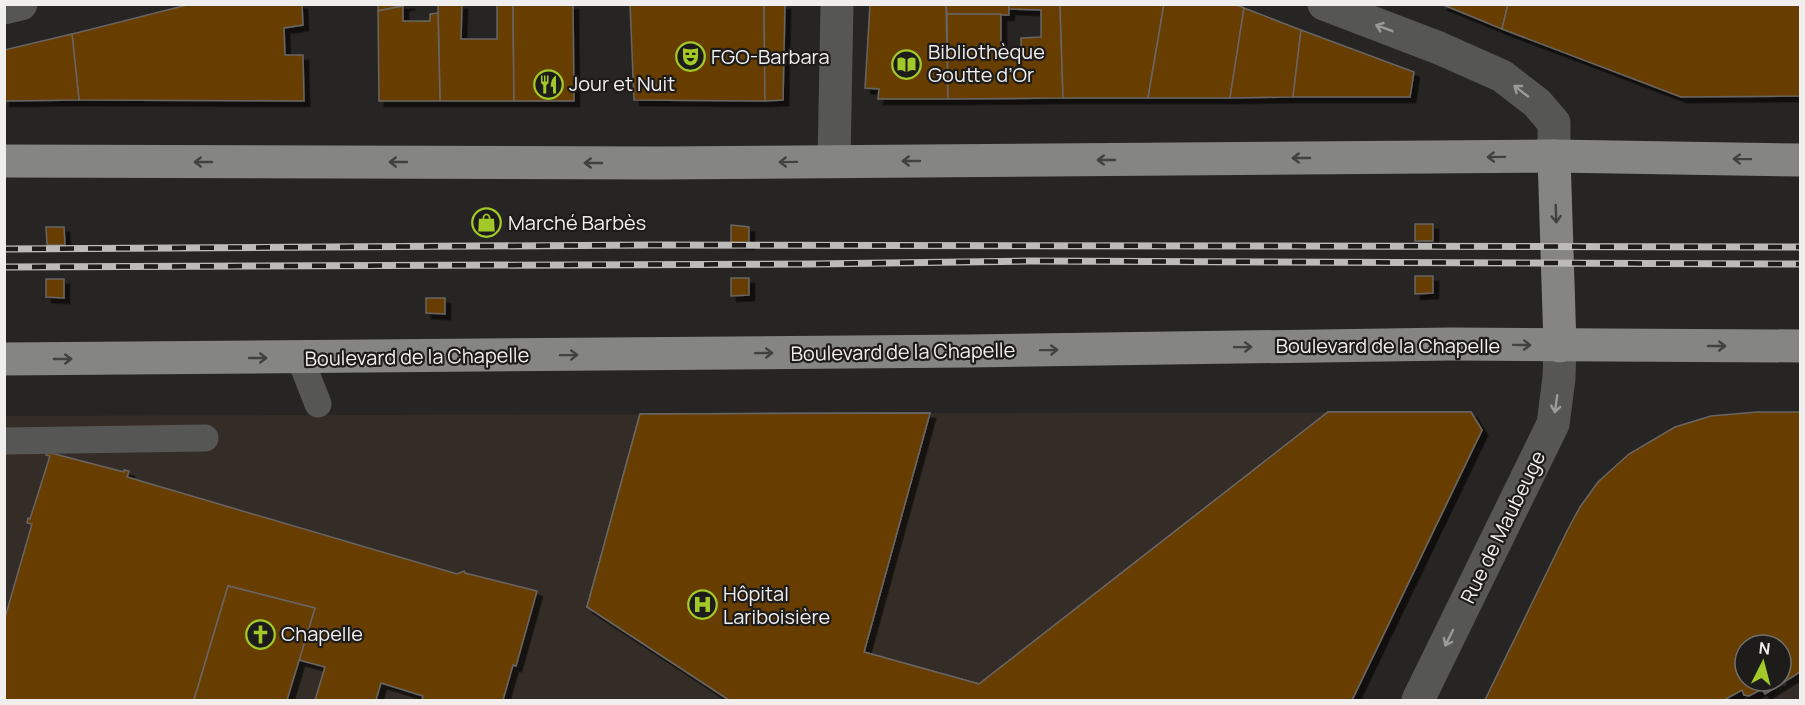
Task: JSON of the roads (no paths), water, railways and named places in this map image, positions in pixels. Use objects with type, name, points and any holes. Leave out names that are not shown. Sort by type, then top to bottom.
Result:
[{"type":"main road","points":[[1554,156],[1560,346]]},
{"type":"main road","points":[[4,161],[657,163],[1554,156],[1800,160]]},
{"type":"main road","name":"Boulevard de la Chapelle","points":[[4,359],[300,358],[1451,344],[1800,346]]},
{"type":"street","points":[[4,8],[21,4]]},
{"type":"street","points":[[834,161],[837,4]]},
{"type":"street","points":[[1324,4],[1439,48],[1502,76],[1537,104],[1554,123],[1554,156]]},
{"type":"street","name":"Rue de Maubeuge","points":[[1418,700],[1553,424],[1560,378],[1560,346]]},
{"type":"lane","points":[[300,358],[318,405]]},
{"type":"lane","points":[[4,441],[205,438]]},
{"type":"railway","points":[[4,249],[651,245],[1800,247]]},
{"type":"railway","points":[[4,267],[1029,261],[1800,264]]},
{"type":"place","name":"FGO-Barbara","points":[[690,57]]},
{"type":"place","name":"Bibliothèque Goutte d’Or","points":[[907,64]]},
{"type":"place","name":"Jour et Nuit","points":[[548,84]]},
{"type":"place","name":"Marché Barbès","points":[[487,223]]},
{"type":"place","name":"Hôpital Lariboisière","points":[[702,605]]},
{"type":"place","name":"Chapelle","points":[[260,634]]}]
